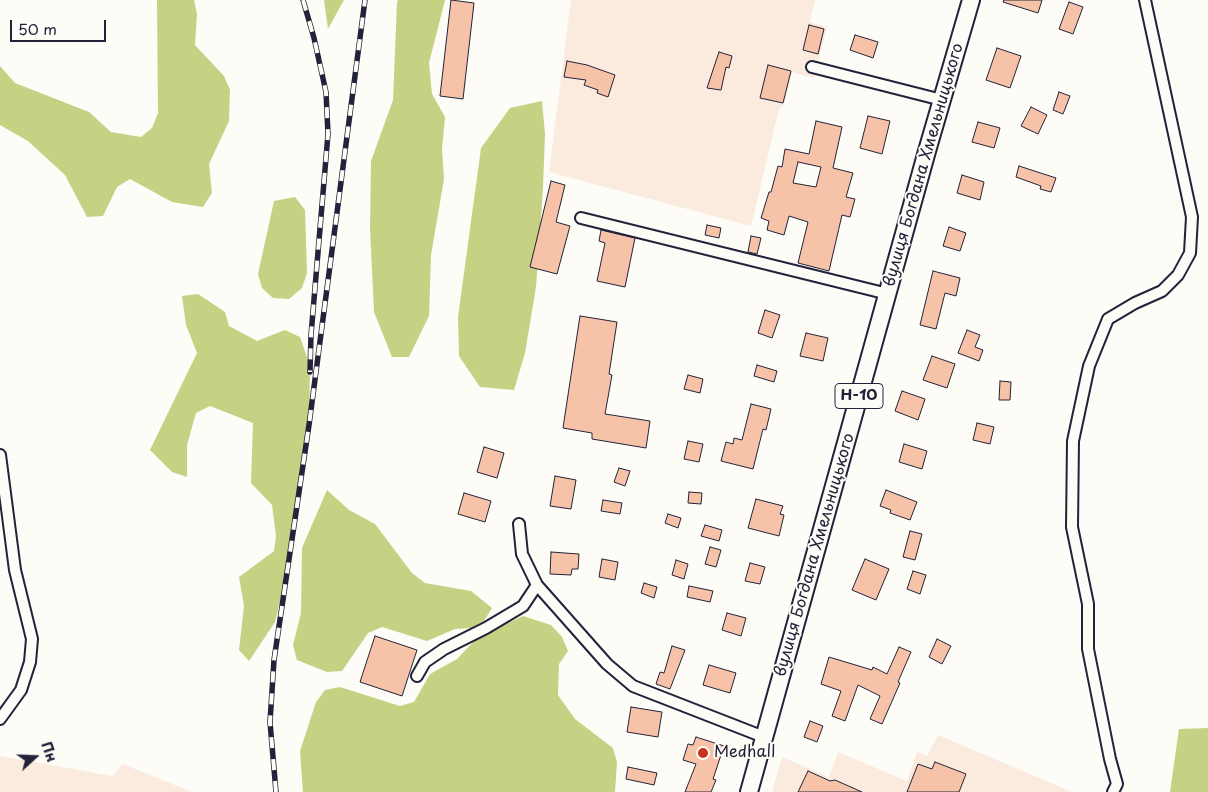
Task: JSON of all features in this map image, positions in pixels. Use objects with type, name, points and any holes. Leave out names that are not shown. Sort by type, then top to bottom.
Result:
[{"type":"main road","name":"вулиця Богдана Хмельницького","points":[[749,792],[971,0]]},
{"type":"street","points":[[1113,792],[1117,784],[1110,759],[1088,649],[1088,604],[1072,527],[1073,441],[1089,366],[1108,319],[1135,303],[1162,291],[1178,275],[1190,253],[1192,217],[1145,0]]},
{"type":"street","points":[[812,67],[942,100]]},
{"type":"street","points":[[581,218],[888,294]]},
{"type":"street","points":[[0,455],[15,570],[32,639],[30,662],[21,690],[0,719]]},
{"type":"street","points":[[519,524],[522,554],[537,585],[607,664],[634,686],[764,737]]},
{"type":"street","points":[[417,676],[425,662],[444,649],[486,628],[523,606],[537,585]]},
{"type":"shaded area","points":[[571,0],[815,0],[810,22],[827,27],[814,78],[792,72],[784,105],[779,109],[751,226],[549,172]]},
{"type":"shaded area","points":[[938,735],[1072,792],[772,792],[782,757],[829,777],[838,752],[907,781],[917,752],[927,756]]},
{"type":"shaded area","points":[[0,756],[112,776],[123,764],[192,792],[0,792]]},
{"type":"green space","points":[[157,0],[194,0],[197,14],[195,45],[224,76],[230,90],[229,121],[209,164],[212,193],[203,207],[172,202],[130,179],[117,187],[103,216],[87,217],[65,175],[28,141],[0,125],[0,66],[15,83],[89,112],[111,132],[141,137],[152,128],[158,113]]},
{"type":"green space","points":[[324,0],[344,0],[328,29]]},
{"type":"green space","points":[[398,0],[445,0],[429,63],[432,94],[445,117],[442,149],[444,179],[431,255],[429,316],[409,357],[392,357],[374,312],[370,229],[371,161],[393,100]]},
{"type":"green space","points":[[542,101],[545,134],[543,188],[536,287],[525,353],[514,390],[480,387],[459,356],[458,317],[481,148],[510,108]]},
{"type":"green space","points":[[295,197],[305,210],[307,273],[302,288],[289,299],[273,298],[262,288],[258,274],[274,201]]},
{"type":"green space","points":[[198,294],[225,312],[229,326],[257,341],[285,330],[300,337],[310,366],[309,425],[294,542],[275,622],[249,661],[239,650],[244,606],[239,577],[274,551],[276,536],[272,505],[251,483],[253,423],[210,406],[196,413],[187,445],[187,477],[172,472],[150,450],[197,353],[186,325],[182,296]]},
{"type":"green space","points":[[327,490],[349,510],[375,524],[412,573],[425,583],[471,591],[492,608],[484,621],[471,628],[455,629],[427,641],[382,627],[368,633],[342,671],[327,672],[297,660],[293,645],[301,613],[302,548]]},
{"type":"green space","points":[[523,616],[551,625],[562,637],[568,651],[559,664],[558,695],[575,719],[613,748],[617,762],[615,792],[303,792],[300,751],[316,702],[325,690],[340,687],[400,706],[414,702],[430,674],[457,659],[478,637]]},
{"type":"green space","points":[[1208,728],[1208,792],[1170,792],[1179,729]]},
{"type":"building","points":[[451,0],[474,3],[463,99],[440,96]]},
{"type":"building","points":[[1004,0],[1042,0],[1038,13],[1003,2]]},
{"type":"building","points":[[1069,2],[1083,7],[1073,34],[1059,29]]},
{"type":"building","points":[[809,25],[824,29],[818,54],[803,50]]},
{"type":"building","points":[[855,35],[878,42],[873,58],[850,50]]},
{"type":"building","points":[[997,48],[1021,56],[1010,88],[986,80]]},
{"type":"building","points":[[719,52],[732,56],[729,68],[726,67],[721,90],[707,88]]},
{"type":"building","points":[[567,61],[587,65],[615,75],[608,97],[597,93],[598,90],[584,85],[586,80],[564,77]]},
{"type":"building","points":[[768,65],[791,71],[783,103],[760,98]]},
{"type":"building","points":[[1059,92],[1070,96],[1063,114],[1053,110]]},
{"type":"building","points":[[1031,107],[1047,115],[1038,134],[1021,126]]},
{"type":"building","points":[[868,116],[890,121],[882,154],[860,148]]},
{"type":"building","points":[[816,121],[842,127],[833,168],[853,173],[846,197],[855,199],[850,217],[842,215],[829,271],[798,263],[808,222],[789,216],[784,235],[767,230],[769,221],[761,218],[778,166],[782,167],[785,149],[809,154]],"holes":[[[798,162],[821,167],[816,187],[793,183]]]},
{"type":"building","points":[[978,122],[1000,128],[994,148],[972,142]]},
{"type":"building","points":[[1019,166],[1056,178],[1051,192],[1040,189],[1041,186],[1016,177]]},
{"type":"building","points":[[962,175],[984,182],[980,200],[957,193]]},
{"type":"building","points":[[551,181],[565,185],[556,222],[570,226],[557,274],[530,267]]},
{"type":"building","points":[[707,225],[721,228],[719,238],[705,235]]},
{"type":"building","points":[[949,227],[966,233],[960,251],[943,246]]},
{"type":"building","points":[[601,230],[635,238],[625,287],[597,281],[605,243],[599,241]]},
{"type":"building","points":[[751,236],[761,238],[757,254],[748,252]]},
{"type":"building","points":[[933,271],[960,278],[956,296],[945,293],[936,329],[920,325]]},
{"type":"building","points":[[765,310],[780,315],[772,338],[758,333]]},
{"type":"building","points":[[580,316],[617,322],[609,374],[612,375],[605,414],[650,421],[646,448],[592,439],[592,433],[563,428]]},
{"type":"building","points":[[967,330],[980,335],[975,347],[983,350],[979,361],[958,353]]},
{"type":"building","points":[[806,333],[828,338],[823,361],[800,356]]},
{"type":"building","points":[[932,356],[955,364],[947,388],[923,380]]},
{"type":"building","points":[[757,365],[777,371],[774,382],[754,376]]},
{"type":"building","points":[[688,375],[703,379],[700,393],[684,389]]},
{"type":"building","points":[[1000,381],[1011,382],[1010,400],[999,400]]},
{"type":"building","points":[[902,391],[925,399],[918,420],[895,411]]},
{"type":"building","points":[[751,404],[771,409],[766,430],[763,429],[753,469],[721,461],[726,442],[733,444],[734,438],[742,440]]},
{"type":"building","points":[[977,423],[994,427],[990,444],[973,440]]},
{"type":"building","points":[[688,441],[703,444],[699,462],[684,459]]},
{"type":"building","points":[[904,444],[927,451],[922,469],[899,462]]},
{"type":"building","points":[[484,447],[504,453],[497,478],[477,472]]},
{"type":"building","points":[[619,468],[630,471],[625,486],[614,482]]},
{"type":"building","points":[[555,476],[576,480],[571,509],[550,506]]},
{"type":"building","points":[[886,490],[917,502],[910,520],[890,513],[891,510],[880,506]]},
{"type":"building","points":[[689,492],[702,493],[701,504],[688,503]]},
{"type":"building","points":[[464,493],[491,501],[485,522],[458,514]]},
{"type":"building","points":[[756,499],[783,506],[780,514],[784,515],[779,536],[748,528]]},
{"type":"building","points":[[603,500],[622,503],[620,514],[601,511]]},
{"type":"building","points":[[668,514],[681,518],[678,528],[665,523]]},
{"type":"building","points":[[705,525],[722,530],[719,541],[701,536]]},
{"type":"building","points":[[910,531],[922,534],[915,560],[903,557]]},
{"type":"building","points":[[710,547],[721,550],[716,567],[705,564]]},
{"type":"building","points":[[551,552],[579,554],[578,569],[572,569],[571,575],[550,574]]},
{"type":"building","points":[[602,559],[618,562],[615,580],[599,577]]},
{"type":"building","points":[[865,559],[889,569],[876,600],[852,590]]},
{"type":"building","points":[[676,560],[688,564],[684,579],[672,575]]},
{"type":"building","points":[[750,563],[765,567],[760,584],[745,581]]},
{"type":"building","points":[[913,571],[926,575],[920,594],[907,589]]},
{"type":"building","points":[[644,583],[657,587],[654,598],[641,593]]},
{"type":"building","points":[[689,586],[713,591],[710,602],[687,597]]},
{"type":"building","points":[[727,613],[746,618],[741,636],[722,630]]},
{"type":"building","points":[[375,636],[417,650],[402,696],[360,682]]},
{"type":"building","points":[[937,639],[951,646],[942,664],[929,657]]},
{"type":"building","points":[[672,646],[685,650],[670,689],[656,684],[660,672],[664,673]]},
{"type":"building","points":[[899,647],[911,652],[882,724],[870,719],[880,696],[858,685],[845,721],[832,716],[841,691],[821,684],[829,657],[872,670],[873,667],[887,674]]},
{"type":"building","points":[[709,665],[736,673],[730,693],[703,685]]},
{"type":"building","points":[[631,707],[662,712],[658,737],[627,732]]},
{"type":"building","points":[[810,721],[823,726],[817,742],[804,737]]},
{"type":"building","points":[[696,737],[724,746],[713,779],[716,780],[711,792],[685,792],[696,764],[683,760],[688,744],[693,745]]},
{"type":"building","points":[[935,762],[966,774],[959,792],[907,792],[918,764],[932,769]]},
{"type":"building","points":[[628,767],[657,773],[654,785],[626,779]]},
{"type":"building","points":[[808,771],[830,781],[835,780],[862,792],[798,792]]},
{"type":"railway","points":[[303,0],[326,92],[328,134],[311,335],[310,372]]},
{"type":"railway","points":[[276,792],[270,722],[274,660],[309,425],[365,0]]},
{"type":"place","name":"Medhall","points":[[703,753]]}]
